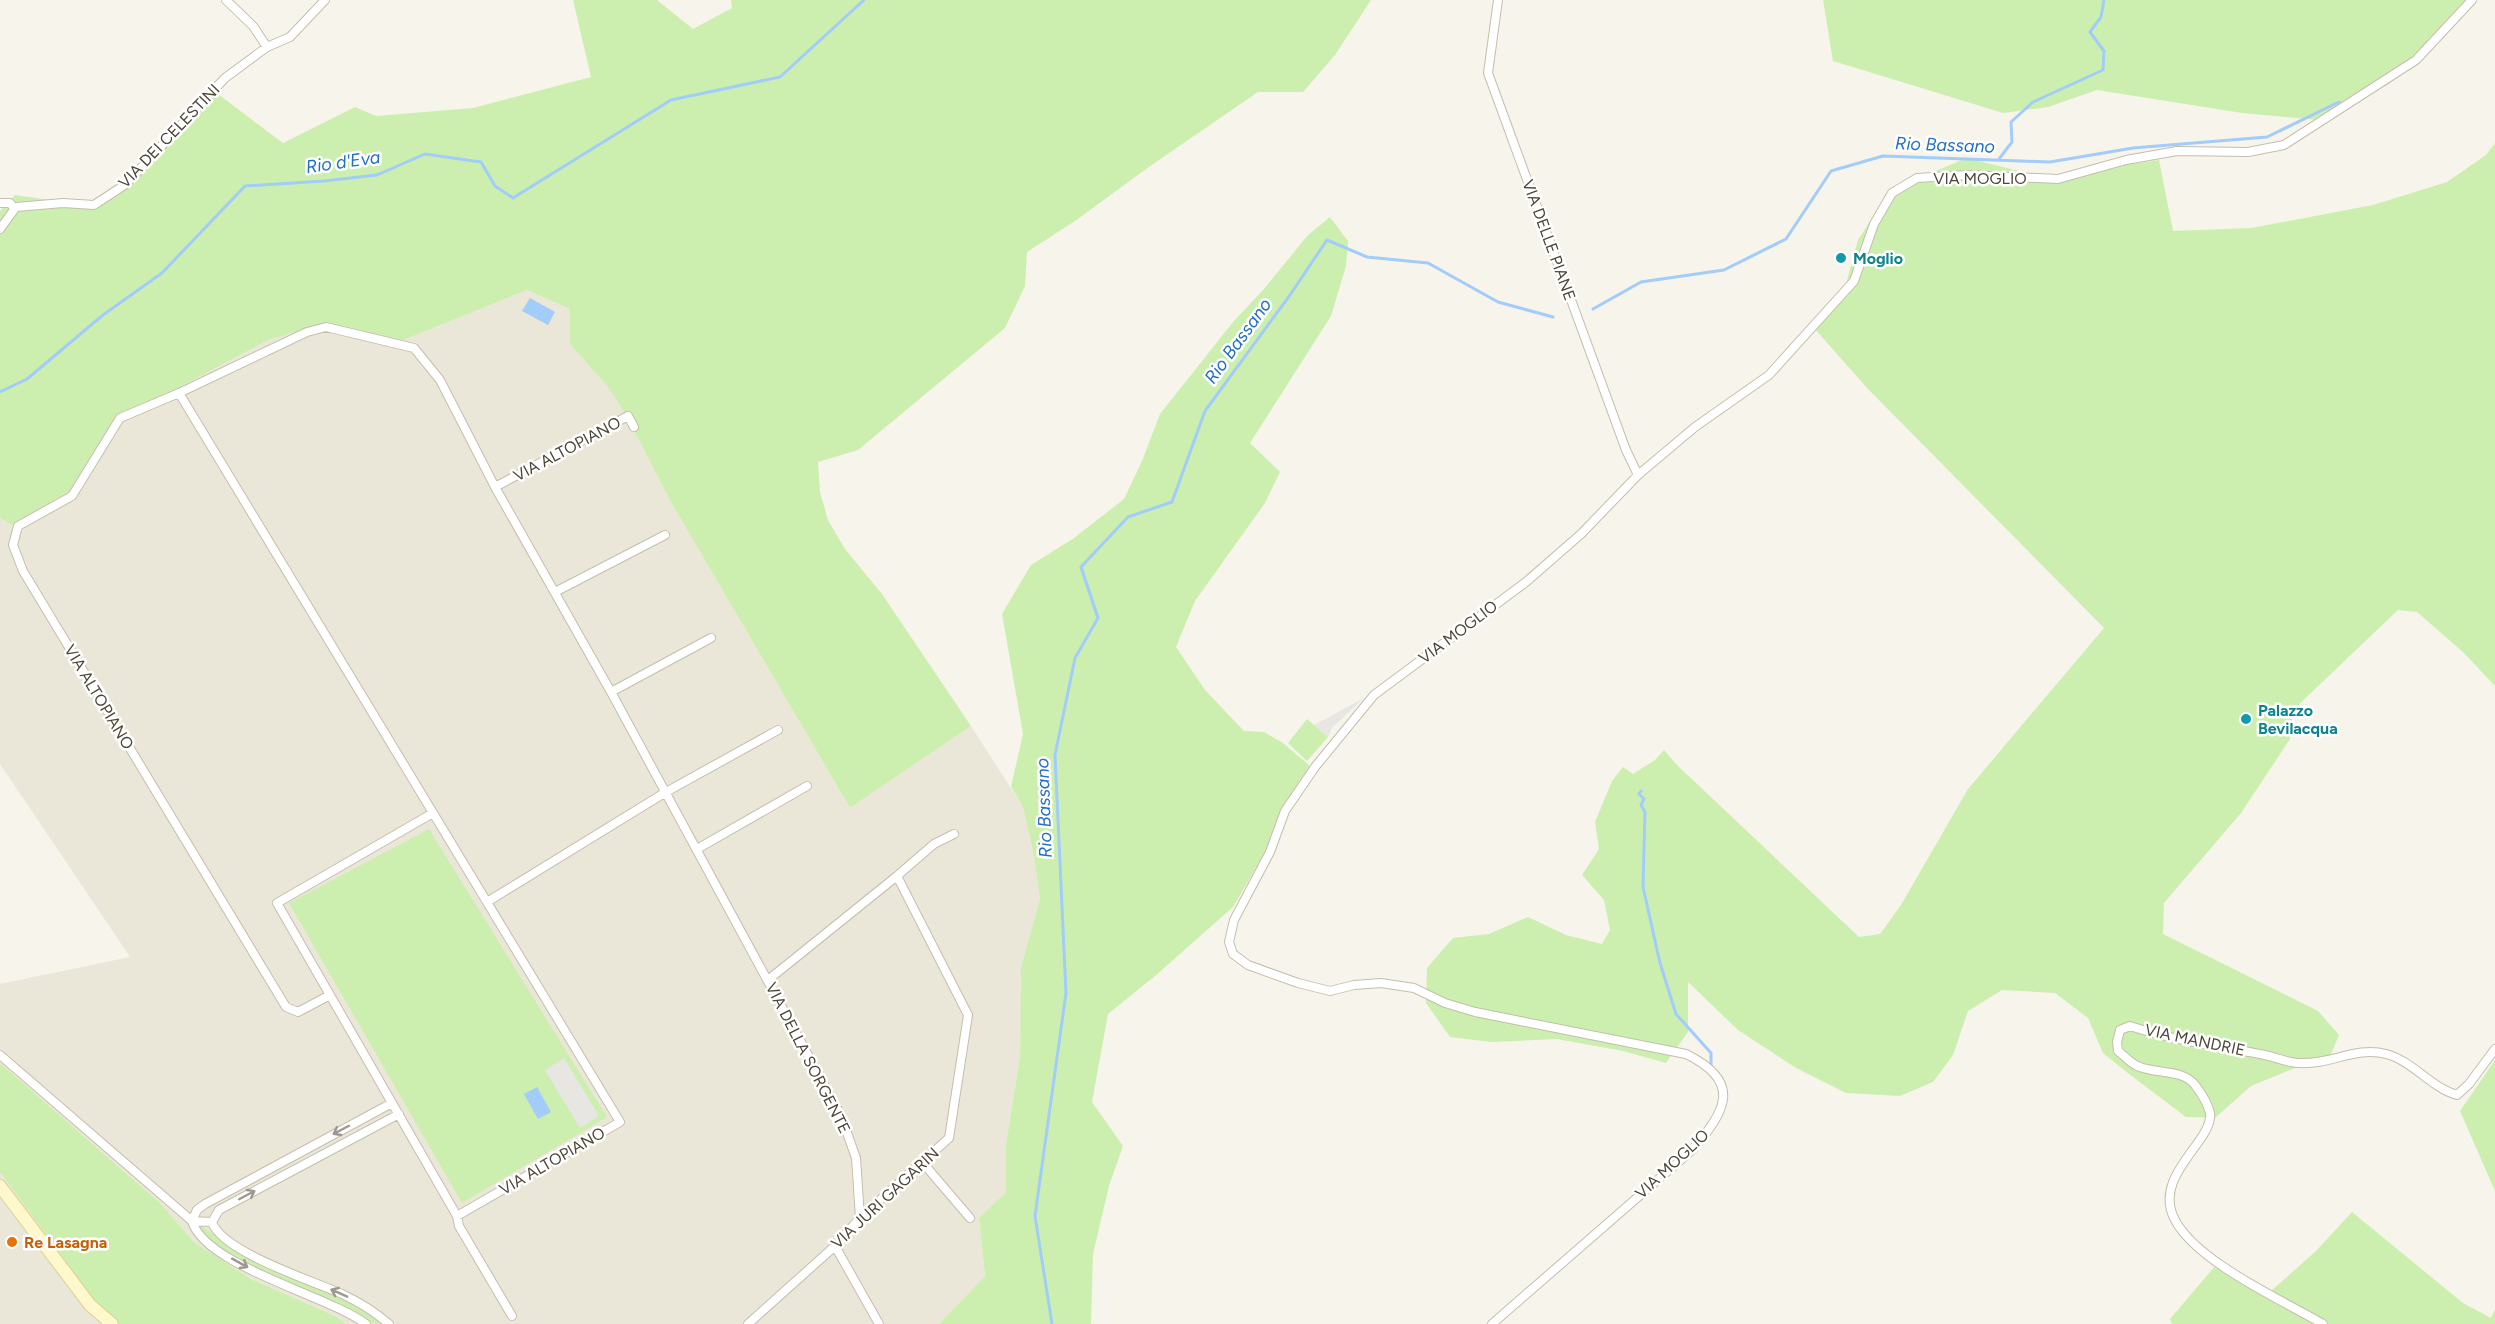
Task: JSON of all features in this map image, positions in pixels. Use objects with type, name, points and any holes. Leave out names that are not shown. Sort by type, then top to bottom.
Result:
[{"type":"main road","points":[[1,1188],[90,1305],[112,1324]]},
{"type":"street","points":[[226,0],[253,26],[267,47]]},
{"type":"street","name":"VIA DEI CELESTINI","points":[[14,208],[63,203],[94,205],[126,184],[225,78],[267,47],[290,37],[325,0]]},
{"type":"street","name":"VIA DELLE PIANE","points":[[1498,0],[1488,73],[1622,439],[1638,475]]},
{"type":"street","name":"VIA MOGLIO","points":[[1492,1324],[1692,1150],[1712,1127],[1723,1105],[1720,1080],[1703,1063],[1686,1054],[1475,1012],[1445,1003],[1414,988],[1381,983],[1354,985],[1330,991],[1298,984],[1248,965],[1233,954],[1229,942],[1234,920],[1270,852],[1285,811],[1315,767],[1374,695],[1526,582],[1581,534],[1638,475],[1695,427],[1769,375],[1854,281],[1874,224],[1892,193],[1917,178],[1966,175],[2058,179],[2126,160],[2177,151],[2248,152],[2284,145],[2416,60],[2472,0]]},
{"type":"street","points":[[0,203],[10,203],[14,208],[0,229]]},
{"type":"street","name":"VIA ALTOPIANO","points":[[330,995],[298,1012],[286,1007],[23,571],[13,545],[18,526],[72,496],[120,418],[179,393],[307,332],[326,327],[414,348],[440,380],[495,487],[728,906]]},
{"type":"street","name":"VIA ALTOPIANO","points":[[179,393],[620,1122],[457,1216]]},
{"type":"street","name":"VIA ALTOPIANO","points":[[495,487],[628,416],[634,427]]},
{"type":"street","points":[[555,592],[665,535]]},
{"type":"street","points":[[611,692],[711,638]]},
{"type":"street","points":[[487,902],[666,792],[778,730]]},
{"type":"street","points":[[697,849],[807,786]]},
{"type":"street","points":[[433,813],[277,903],[512,1316]]},
{"type":"street","points":[[768,980],[934,844],[954,834]]},
{"type":"street","name":"VIA JURI GAGARIN","points":[[748,1324],[835,1246],[860,1218],[948,1138],[968,1015],[897,876]]},
{"type":"street","name":"VIA DELLA SORGENTE","points":[[728,906],[841,1116],[856,1158],[860,1218]]},
{"type":"street","name":"VIA MANDRIE","points":[[2323,1324],[2222,1266],[2188,1238],[2175,1221],[2169,1207],[2171,1189],[2180,1168],[2209,1124],[2210,1113],[2194,1083],[2181,1075],[2138,1067],[2118,1051],[2117,1042],[2120,1030],[2130,1026],[2153,1034],[2300,1063],[2363,1051],[2387,1054],[2408,1064],[2440,1088],[2457,1095],[2469,1084],[2495,1049]]},
{"type":"street","points":[[0,1055],[192,1221],[200,1238],[226,1256],[262,1275],[343,1309],[366,1324]]},
{"type":"street","points":[[192,1221],[197,1210],[205,1204],[392,1102]]},
{"type":"street","points":[[212,1222],[219,1210],[399,1114]]},
{"type":"street","points":[[922,1163],[970,1218]]},
{"type":"street","points":[[192,1221],[212,1222]]},
{"type":"street","points":[[212,1222],[216,1231],[229,1242],[268,1264],[345,1295],[389,1324]]},
{"type":"street","points":[[835,1246],[879,1324]]},
{"type":"shaded area","points":[[527,290],[570,309],[570,344],[607,386],[623,410],[672,504],[850,808],[971,726],[1023,807],[1034,856],[1040,899],[1021,967],[1020,1057],[1006,1144],[1006,1192],[979,1218],[985,1276],[939,1324],[346,1324],[335,1316],[251,1279],[194,1242],[160,1203],[0,1063],[0,984],[130,957],[0,764],[0,518],[12,525],[114,422],[268,340],[323,324],[401,341]]},
{"type":"shaded area","points":[[1364,698],[1332,728],[1328,737],[1314,725]]},
{"type":"shaded area","points":[[564,1058],[599,1116],[580,1128],[545,1070]]},
{"type":"shaded area","points":[[0,1172],[88,1292],[115,1324],[0,1324]]},
{"type":"green space","points":[[573,0],[657,0],[693,29],[732,8],[731,0],[1371,0],[1335,55],[1303,92],[1258,92],[1078,219],[1027,252],[1025,286],[1005,328],[858,450],[818,462],[820,492],[828,520],[845,549],[882,594],[971,726],[850,808],[672,504],[623,410],[607,386],[570,344],[570,309],[527,290],[401,341],[323,324],[268,340],[114,422],[76,488],[12,525],[0,518],[0,211],[15,195],[78,204],[108,196],[214,91],[283,143],[355,107],[376,116],[473,108],[591,77]]},
{"type":"green space","points":[[1823,0],[2467,0],[2434,43],[2389,84],[2318,120],[2242,113],[2097,90],[2048,107],[2003,113],[1833,61]]},
{"type":"green space","points":[[2495,143],[2495,686],[2463,652],[2417,612],[2398,610],[2293,710],[2290,739],[2241,813],[2164,903],[2163,934],[2318,1011],[2339,1035],[2328,1061],[2295,1068],[2251,1086],[2215,1118],[2186,1117],[2103,1053],[2088,1018],[2055,993],[2002,990],[1968,1011],[1953,1055],[1933,1082],[1900,1096],[1846,1093],[1796,1068],[1738,1030],[1688,982],[1688,1032],[1666,1063],[1623,1051],[1557,1039],[1491,1042],[1450,1037],[1426,1003],[1427,968],[1453,938],[1489,934],[1528,917],[1566,935],[1602,944],[1610,930],[1604,900],[1582,875],[1599,849],[1595,822],[1612,781],[1623,767],[1633,774],[1655,760],[1664,750],[1678,766],[1859,937],[1880,934],[1901,905],[1968,789],[2104,628],[1868,389],[1814,328],[1809,331],[1841,302],[1858,240],[1887,195],[1921,177],[1967,158],[2055,180],[2117,166],[2159,160],[2173,231],[2251,228],[2373,205],[2447,182],[2486,155]]},
{"type":"green space","points":[[1330,217],[1348,241],[1346,266],[1331,316],[1250,443],[1280,472],[1265,503],[1195,601],[1176,647],[1205,690],[1244,731],[1264,732],[1283,743],[1310,766],[1284,806],[1263,856],[1233,907],[1108,1014],[1092,1102],[1123,1146],[1109,1186],[1093,1254],[1091,1324],[939,1324],[985,1276],[979,1218],[1006,1192],[1006,1144],[1020,1057],[1021,967],[1040,899],[1034,856],[1023,807],[1011,787],[1023,734],[1002,614],[1031,565],[1074,538],[1124,499],[1160,414],[1233,322],[1263,290],[1308,235]]},
{"type":"green space","points":[[1307,719],[1328,737],[1307,761],[1288,743]]},
{"type":"green space","points":[[429,829],[607,1117],[462,1203],[289,903]]},
{"type":"green space","points":[[2495,1060],[2495,1191],[2460,1111]]},
{"type":"green space","points":[[0,1063],[160,1203],[194,1242],[251,1279],[335,1316],[346,1324],[115,1324],[88,1292],[0,1172]]},
{"type":"green space","points":[[2352,1212],[2463,1303],[2491,1318],[2495,1309],[2495,1324],[2172,1324],[2170,1319],[2216,1265],[2271,1291],[2316,1251]]},
{"type":"green space","points":[[202,1226],[251,1260],[349,1302],[382,1324],[369,1322],[334,1301],[242,1263],[210,1241],[198,1227]]},
{"type":"water","points":[[530,298],[555,312],[548,325],[522,311]]},
{"type":"water","points":[[537,1087],[551,1112],[538,1119],[524,1094]]},
{"type":"waterway","name":"Rio d'Eva","points":[[0,392],[27,379],[103,315],[162,273],[245,186],[377,175],[425,154],[481,162],[495,186],[513,198],[671,100],[780,77],[864,0]]},
{"type":"waterway","points":[[1999,159],[2012,142],[2011,122],[2033,102],[2103,70],[2104,51],[2090,32],[2101,17],[2104,0]]},
{"type":"waterway","name":"Rio Bassano","points":[[1593,309],[1641,282],[1724,270],[1786,239],[1831,171],[1883,156],[2050,162],[2133,148],[2267,137],[2339,102]]},
{"type":"waterway","name":"Rio Bassano","points":[[1052,1324],[1035,1216],[1066,993],[1055,755],[1075,658],[1098,618],[1081,567],[1128,517],[1172,502],[1205,411],[1290,295],[1327,240],[1367,257],[1428,263],[1498,302],[1553,317]]},
{"type":"waterway","points":[[1641,791],[1639,794],[1644,799],[1641,805],[1645,812],[1643,887],[1660,963],[1676,1014],[1711,1053],[1711,1066]]},
{"type":"place","name":"Moglio","points":[[1841,258]]},
{"type":"place","name":"Palazzo Bevilacqua","points":[[2246,719]]},
{"type":"place","name":"Re Lasagna","points":[[12,1242]]}]
